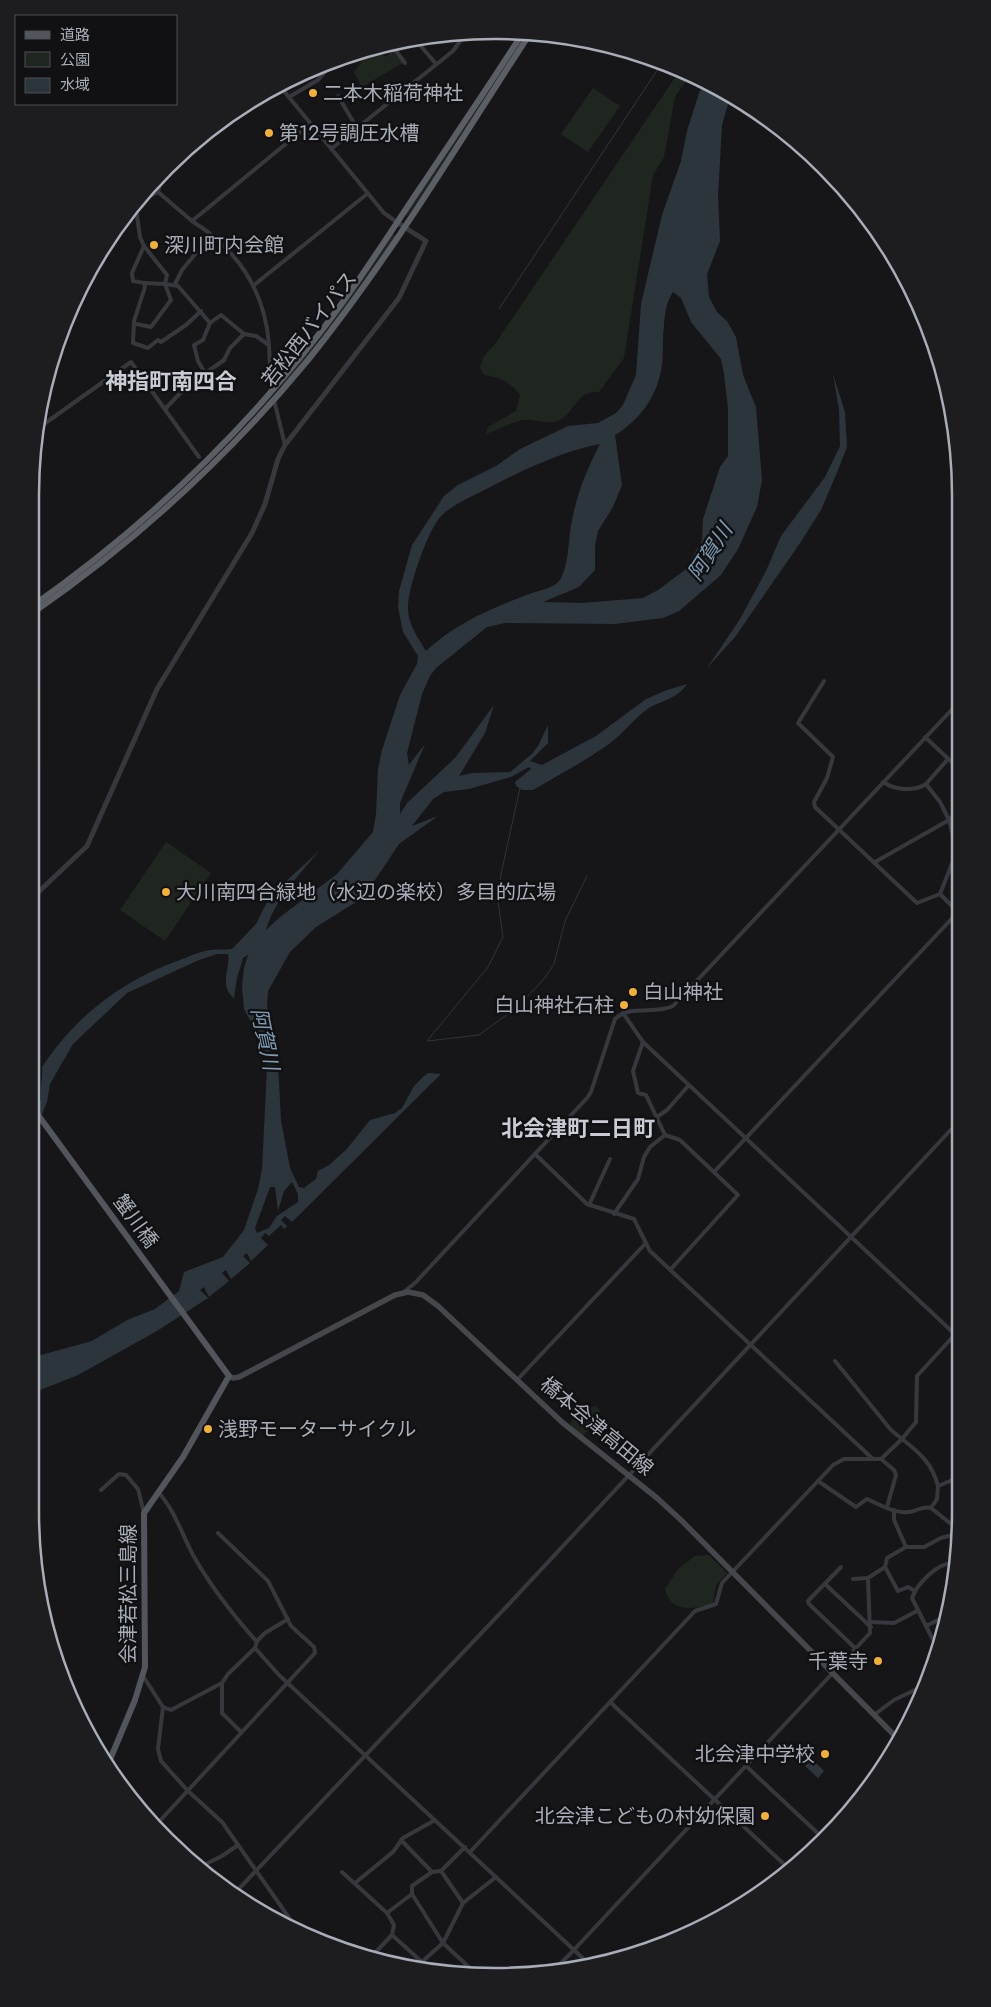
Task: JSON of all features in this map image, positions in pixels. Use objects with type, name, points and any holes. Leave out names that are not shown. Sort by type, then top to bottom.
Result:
[{"type":"highway","name":"若松西バイパス","points":[[39,601],[106,550],[168,498],[240,427],[271,392],[347,298],[401,225],[518,40]]},
{"type":"highway","name":"若松西バイパス","points":[[39,608],[75,583],[157,515],[234,442],[273,400],[328,333],[526,40]]},
{"type":"main road","name":"蟹川橋","points":[[39,1116],[229,1376]]},
{"type":"main road","points":[[229,1376],[233,1378],[239,1377],[365,1310],[403,1293]]},
{"type":"main road","name":"橋本会津高田線","points":[[403,1293],[423,1295],[438,1306],[567,1427],[682,1521],[894,1735]]},
{"type":"main road","name":"会津若松三島線","points":[[111,1757],[143,1676],[146,1653],[144,1513],[183,1456],[229,1376]]},
{"type":"street","points":[[331,149],[453,51],[461,41]]},
{"type":"street","points":[[421,46],[436,64]]},
{"type":"street","points":[[396,50],[405,63]]},
{"type":"street","points":[[288,97],[318,80],[324,73]]},
{"type":"street","points":[[39,892],[88,846],[157,689],[255,526],[265,504],[278,459],[285,445],[399,298],[426,242],[384,213],[284,91]]},
{"type":"street","points":[[338,96],[356,128]]},
{"type":"street","points":[[192,221],[310,124]]},
{"type":"street","points":[[151,196],[158,192],[159,187]]},
{"type":"street","points":[[158,192],[211,235],[240,263],[253,286],[266,316],[271,392],[285,445]]},
{"type":"street","points":[[253,286],[367,194]]},
{"type":"street","points":[[136,324],[150,327],[171,300],[164,284],[166,275],[144,246],[140,236],[137,212]]},
{"type":"street","points":[[175,284],[182,270],[211,235]]},
{"type":"street","points":[[144,246],[132,278],[133,281],[175,284],[210,323]]},
{"type":"street","points":[[144,283],[145,287],[134,321],[136,324],[133,344],[148,348],[158,340],[161,342],[177,332],[201,311]]},
{"type":"street","points":[[205,373],[198,361],[194,345],[203,340],[210,323],[220,316],[244,334],[256,336],[269,345]]},
{"type":"street","points":[[165,409],[186,387],[224,360],[230,348],[244,334]]},
{"type":"street","points":[[45,422],[131,362],[199,457]]},
{"type":"street","points":[[824,681],[798,723],[832,755],[826,778],[813,803],[917,903],[940,894],[952,864]]},
{"type":"street","points":[[403,1293],[415,1283],[591,1092],[613,1022],[623,1013],[672,1006],[952,709]]},
{"type":"street","points":[[925,737],[952,763]]},
{"type":"street","points":[[883,782],[899,788],[912,789],[926,784],[948,759]]},
{"type":"street","points":[[926,784],[940,802],[949,820],[952,832]]},
{"type":"street","points":[[875,862],[952,817]]},
{"type":"street","points":[[940,894],[952,906]]},
{"type":"street","points":[[714,1172],[952,918]]},
{"type":"street","points":[[623,1013],[643,1042],[952,1330]]},
{"type":"street","points":[[643,1042],[633,1076],[638,1093],[646,1095],[665,1136]]},
{"type":"street","points":[[657,1117],[668,1110],[689,1085]]},
{"type":"street","points":[[239,1889],[952,1128]]},
{"type":"street","points":[[665,1136],[680,1140],[738,1195],[670,1269]]},
{"type":"street","points":[[614,1214],[638,1178],[644,1157],[650,1147],[665,1136]]},
{"type":"street","points":[[535,1154],[589,1205],[634,1219],[646,1244],[670,1269],[873,1459]]},
{"type":"street","points":[[589,1205],[610,1158]]},
{"type":"street","points":[[518,1380],[646,1244]]},
{"type":"street","points":[[470,1852],[695,1611],[716,1604],[722,1583],[818,1481],[839,1461],[881,1459],[902,1439],[916,1422],[917,1376],[952,1342]]},
{"type":"street","points":[[835,1361],[891,1430],[925,1457],[932,1467],[938,1486],[937,1499],[931,1508]]},
{"type":"street","points":[[881,1459],[895,1473],[887,1508]]},
{"type":"street","points":[[101,1490],[119,1474],[126,1475],[138,1489],[144,1513]]},
{"type":"street","points":[[938,1486],[952,1480]]},
{"type":"street","points":[[818,1481],[850,1505],[858,1506],[867,1499],[887,1508],[907,1512],[924,1506],[931,1508],[952,1525]]},
{"type":"street","points":[[158,1492],[176,1519],[195,1557],[219,1596],[257,1642]]},
{"type":"street","points":[[894,1510],[894,1520],[906,1547]]},
{"type":"street","points":[[160,1821],[315,1653],[314,1648],[291,1626],[268,1581],[218,1533]]},
{"type":"street","points":[[915,1592],[908,1587],[898,1591],[885,1566],[886,1558],[906,1547],[924,1547],[951,1535]]},
{"type":"street","points":[[934,1640],[917,1612],[912,1598],[925,1578],[949,1563]]},
{"type":"street","points":[[853,1579],[868,1578],[885,1566]]},
{"type":"street","points":[[841,1567],[808,1601],[856,1649]]},
{"type":"street","points":[[562,1963],[870,1633],[868,1578]]},
{"type":"street","points":[[825,1584],[871,1625],[894,1623],[917,1612]]},
{"type":"street","points":[[143,1676],[163,1707],[171,1710],[222,1683],[236,1664],[255,1648],[257,1642],[265,1633],[288,1619]]},
{"type":"street","points":[[926,1626],[939,1619]]},
{"type":"street","points":[[255,1648],[270,1667],[584,1959]]},
{"type":"street","points":[[222,1683],[222,1713],[241,1732]]},
{"type":"street","points":[[874,1715],[908,1692],[916,1690]]},
{"type":"street","points":[[610,1702],[785,1865]]},
{"type":"street","points":[[163,1707],[158,1736],[159,1756],[187,1790],[222,1822],[290,1920]]},
{"type":"street","points":[[746,1766],[818,1834]]},
{"type":"street","points":[[355,1883],[393,1852],[401,1840],[435,1820]]},
{"type":"street","points":[[401,1840],[432,1872]]},
{"type":"street","points":[[205,1864],[238,1845]]},
{"type":"street","points":[[465,1847],[441,1871],[432,1872],[412,1886],[412,1894],[443,1943],[469,1967]]},
{"type":"street","points":[[441,1871],[462,1903]]},
{"type":"street","points":[[342,1872],[386,1912],[394,1925],[392,1935],[375,1952]]},
{"type":"street","points":[[422,1962],[443,1943],[462,1903],[496,1877]]},
{"type":"street","points":[[386,1912],[412,1894]]},
{"type":"street","points":[[392,1935],[422,1962]]},
{"type":"green space","points":[[395,50],[403,63],[362,87],[354,72],[367,57],[382,53],[385,57]]},
{"type":"green space","points":[[499,75],[433,181],[407,216],[404,214]]},
{"type":"green space","points":[[676,76],[686,81],[675,97],[664,157],[653,175],[624,358],[599,392],[585,395],[563,418],[553,422],[522,420],[486,434],[488,427],[516,411],[520,395],[504,381],[484,375],[480,367],[484,356],[495,344]]},
{"type":"green space","points":[[593,88],[620,106],[588,152],[561,134]]},
{"type":"green space","points":[[393,234],[397,236],[312,353],[282,386],[279,384]]},
{"type":"green space","name":"大川南四合緑地（水辺の楽校）多目的広場","points":[[166,842],[211,873],[165,941],[120,910]]},
{"type":"green space","points":[[596,1406],[600,1411],[597,1420],[583,1436],[570,1425],[574,1417],[580,1412]]},
{"type":"green space","points":[[709,1555],[727,1573],[716,1585],[713,1603],[699,1607],[684,1608],[672,1602],[665,1589],[678,1569],[695,1556]]},
{"type":"water","name":"阿賀川","points":[[702,88],[728,103],[722,125],[718,196],[720,241],[707,274],[709,297],[717,312],[727,321],[736,337],[743,375],[756,407],[762,480],[757,507],[738,549],[721,575],[679,611],[663,618],[615,624],[505,623],[487,627],[436,668],[422,694],[407,753],[409,765],[425,744],[400,803],[400,814],[407,803],[455,758],[494,705],[485,733],[459,776],[473,773],[510,772],[532,754],[548,725],[548,743],[530,761],[542,765],[596,736],[646,699],[687,684],[679,693],[649,708],[609,744],[533,790],[522,790],[516,786],[515,782],[531,769],[529,767],[511,777],[469,789],[444,792],[433,799],[412,826],[438,816],[399,844],[375,880],[356,902],[316,927],[290,952],[268,991],[267,1006],[277,1044],[281,1120],[290,1168],[299,1187],[304,1188],[316,1179],[318,1171],[329,1165],[346,1150],[370,1120],[395,1113],[402,1108],[414,1086],[424,1076],[428,1073],[441,1074],[292,1222],[285,1216],[281,1220],[287,1226],[284,1229],[281,1225],[269,1236],[265,1233],[261,1238],[268,1245],[251,1261],[247,1253],[243,1256],[250,1263],[231,1279],[226,1270],[222,1273],[229,1281],[209,1297],[204,1287],[200,1290],[208,1298],[157,1331],[78,1375],[39,1390],[39,1356],[92,1341],[127,1320],[155,1309],[179,1291],[184,1272],[223,1257],[244,1230],[258,1189],[262,1169],[267,1068],[262,1043],[244,1009],[242,986],[248,955],[243,958],[234,998],[229,993],[226,982],[228,954],[217,954],[199,960],[127,993],[73,1044],[50,1084],[47,1102],[39,1119],[42,1067],[69,1032],[118,990],[156,969],[201,952],[232,949],[256,924],[266,904],[284,883],[319,851],[281,899],[266,930],[280,917],[337,874],[373,832],[376,814],[378,769],[382,750],[400,695],[417,664],[418,656],[403,632],[398,607],[399,591],[412,545],[444,496],[458,485],[496,466],[520,449],[568,426],[598,423],[616,413],[623,405],[636,375],[641,304],[662,215],[681,161],[687,131]],"holes":[[[673,292],[681,298],[691,322],[721,359],[728,408],[728,456],[720,467],[703,519],[702,540],[685,570],[658,590],[643,598],[582,603],[543,602],[579,587],[595,570],[595,546],[598,531],[613,507],[622,485],[615,435],[639,416],[655,391],[662,366],[665,312]],[[600,444],[579,494],[571,526],[566,566],[559,581],[548,588],[489,610],[462,624],[426,651],[414,631],[408,615],[408,609],[415,574],[430,534],[441,516],[460,503],[519,472],[559,456]],[[292,1182],[298,1194],[298,1202],[277,1216],[269,1228],[257,1233],[255,1228],[270,1187],[275,1187],[278,1211],[284,1191]]]},
{"type":"water","points":[[833,374],[845,412],[847,447],[821,510],[735,637],[707,668],[740,619],[766,571],[781,536],[825,477],[840,446],[839,410]]},
{"type":"water","points":[[812,1759],[824,1771],[818,1778],[805,1766]]},
{"type":"waterway","points":[[499,309],[658,69]]},
{"type":"waterway","points":[[427,1041],[488,967],[503,937],[498,901],[501,874],[520,788]]},
{"type":"waterway","points":[[428,1041],[479,1035],[516,1008],[544,979],[554,964],[565,921],[587,876]]},
{"type":"place","name":"二本木稲荷神社","points":[[313,93]]},
{"type":"place","name":"第12号調圧水槽","points":[[269,133]]},
{"type":"place","name":"深川町内会館","points":[[154,245]]},
{"type":"place","name":"大川南四合緑地（水辺の楽校）多目的広場","points":[[166,892]]},
{"type":"place","name":"白山神社","points":[[633,992]]},
{"type":"place","name":"白山神社石柱","points":[[624,1005]]},
{"type":"place","name":"浅野モーターサイクル","points":[[208,1429]]},
{"type":"place","name":"千葉寺","points":[[878,1661]]},
{"type":"place","name":"北会津中学校","points":[[825,1754]]},
{"type":"place","name":"北会津こどもの村幼保園","points":[[765,1816]]},
{"type":"district","name":"神指町南四合","points":[[171,381]]},
{"type":"district","name":"北会津町二日町","points":[[578,1128]]}]
